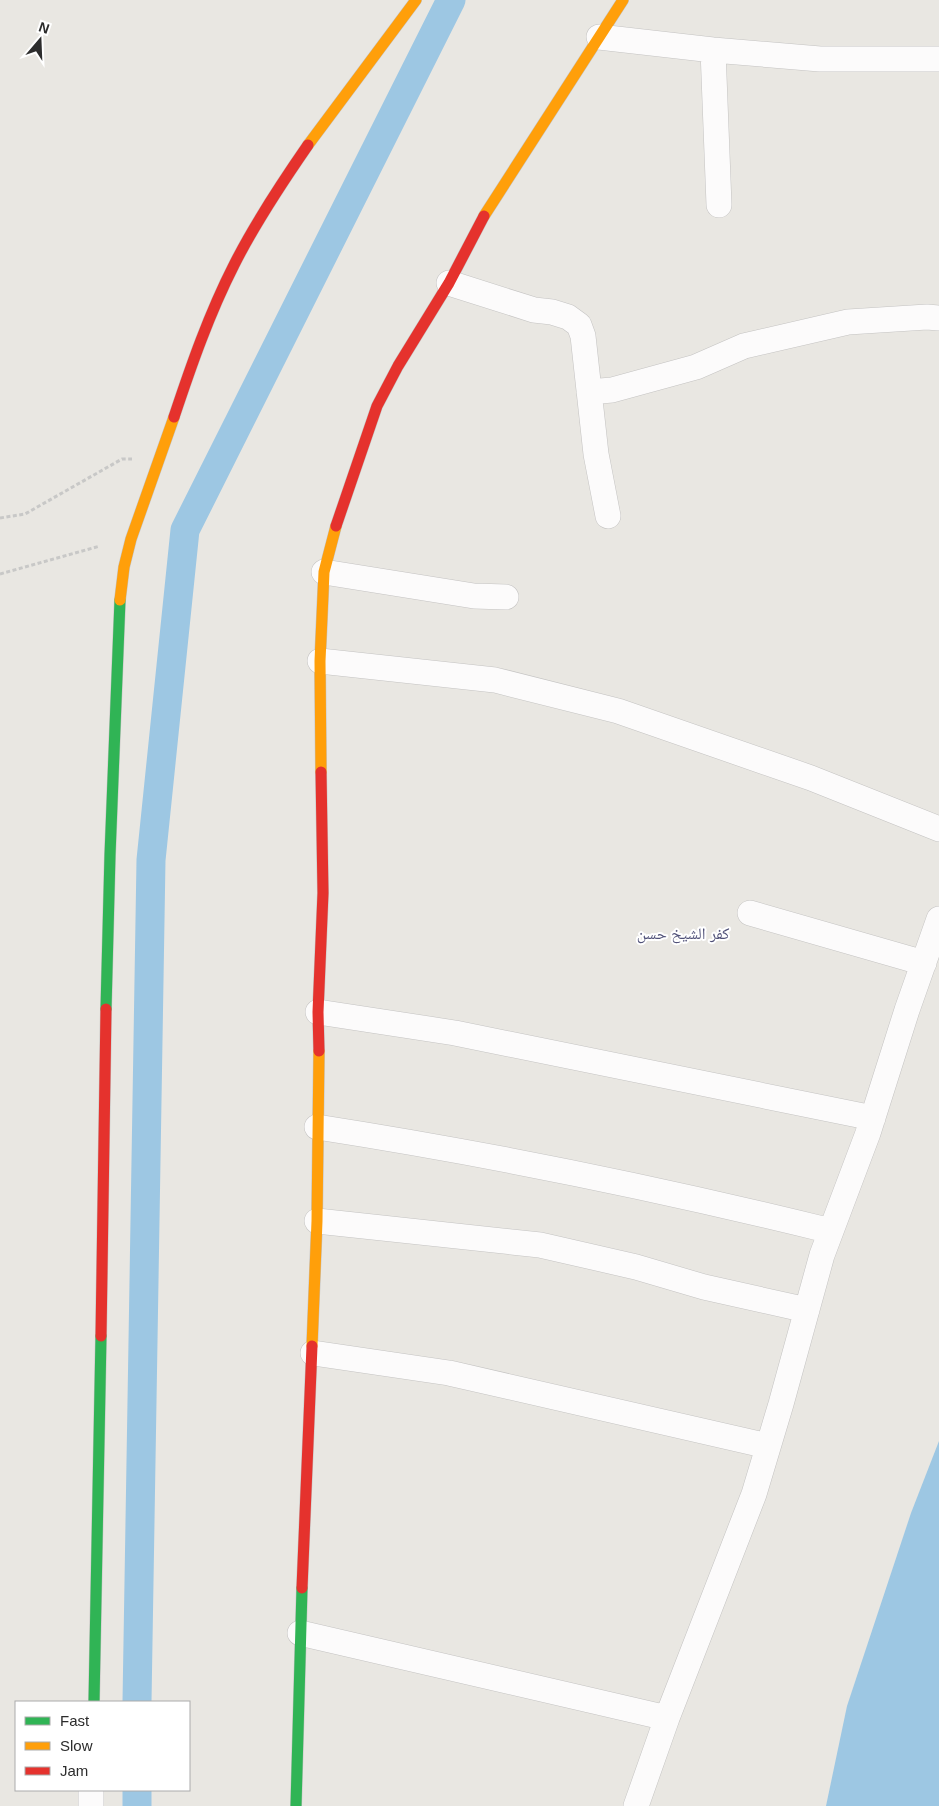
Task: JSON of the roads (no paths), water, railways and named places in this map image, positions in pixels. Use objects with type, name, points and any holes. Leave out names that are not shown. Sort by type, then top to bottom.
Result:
[{"type":"street","points":[[94,1701],[103,1240],[104,1049],[110,819],[120,641],[120,607],[124,568],[132,537],[178,402],[234,265],[298,157],[416,0]]},
{"type":"street","points":[[296,1806],[300,1633],[317,1221],[318,1012],[323,893],[320,661],[324,572],[333,534],[378,406],[398,366],[449,283],[485,214],[623,0]]},
{"type":"street","points":[[599,37],[713,50],[820,59],[939,59]]},
{"type":"street","points":[[713,50],[719,205]]},
{"type":"street","points":[[449,283],[534,310],[552,312],[568,317],[579,324],[583,336],[596,454],[608,516]]},
{"type":"street","points":[[589,392],[612,390],[696,367],[744,346],[848,322],[927,317],[939,318]]},
{"type":"street","points":[[324,572],[474,596],[506,597]]},
{"type":"street","points":[[320,661],[495,680],[618,711],[811,778],[939,829]]},
{"type":"street","points":[[750,913],[924,963]]},
{"type":"street","points":[[636,1806],[667,1718],[754,1494],[822,1255],[873,1118],[939,919]]},
{"type":"street","points":[[318,1012],[455,1033],[873,1118]]},
{"type":"street","points":[[317,1127],[403,1140],[528,1163],[732,1207],[831,1231]]},
{"type":"street","points":[[317,1221],[540,1245],[636,1267],[704,1287],[807,1310]]},
{"type":"street","points":[[313,1353],[449,1373],[768,1446]]},
{"type":"street","points":[[300,1633],[667,1718]]},
{"type":"street","points":[[90,1806],[91,1791]]},
{"type":"water","points":[[939,1441],[939,1806],[826,1806],[847,1706],[911,1513]]},
{"type":"waterway","points":[[137,1701],[151,860],[185,530],[451,0]]},
{"type":"waterway","points":[[137,1791],[137,1806]]},
{"type":"district","name":"كفر الشيخ حسن","points":[[683,933]]}]
